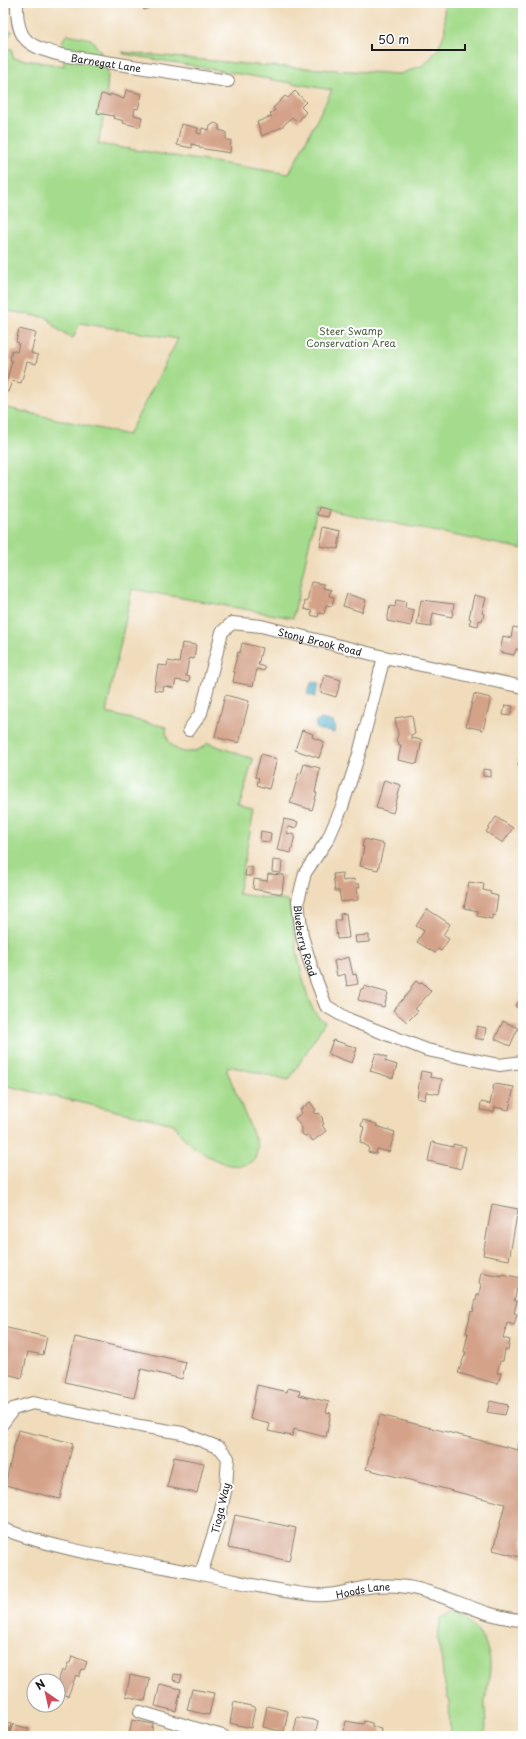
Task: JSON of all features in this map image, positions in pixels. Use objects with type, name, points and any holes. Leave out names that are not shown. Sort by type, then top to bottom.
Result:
[{"type":"street","name":"Barnegat Lane","points":[[18,3],[17,11],[22,34],[27,42],[37,48],[61,56],[228,81]]},
{"type":"street","name":"Stony Brook Road","points":[[189,730],[202,713],[222,632],[232,623],[260,626],[384,657],[523,687]]},
{"type":"street","name":"Blueberry Road","points":[[384,657],[359,754],[342,807],[328,839],[305,873],[298,902],[302,936],[312,969],[326,1006],[350,1020],[427,1050],[499,1065],[523,1062]]},
{"type":"street","name":"Tioga Way","points":[[3,1424],[13,1409],[33,1403],[140,1426],[182,1433],[220,1448],[228,1458],[226,1487],[218,1520],[201,1574]]},
{"type":"street","points":[[3,1529],[26,1538],[143,1564],[201,1574]]},
{"type":"street","name":"Hoods Lane","points":[[201,1574],[288,1593],[316,1596],[384,1585],[407,1587],[429,1592],[493,1615],[523,1620]]},
{"type":"street","points":[[140,1712],[201,1733],[223,1736]]},
{"type":"green space","name":"Steer Swamp Conservation Area","points":[[444,3],[523,3],[523,549],[317,508],[293,618],[132,589],[106,713],[166,727],[167,736],[170,742],[174,748],[180,751],[194,751],[208,743],[253,759],[239,808],[254,811],[238,894],[289,901],[299,961],[307,994],[311,1006],[316,1014],[325,1022],[289,1080],[228,1066],[227,1071],[258,1146],[255,1159],[251,1162],[237,1166],[229,1165],[211,1158],[195,1148],[182,1136],[174,1124],[3,1085],[3,407],[128,435],[178,339],[80,323],[73,338],[57,329],[48,318],[3,310],[3,48],[12,49],[13,58],[64,66],[62,41],[67,34],[91,39],[100,51],[108,72],[106,106],[98,144],[289,174],[332,90],[124,54],[122,52],[256,65],[400,74],[424,65],[438,49],[445,32]]},
{"type":"green space","points":[[13,31],[3,45],[3,32]]},
{"type":"green space","points":[[454,1613],[468,1622],[480,1635],[488,1650],[490,1658],[490,1670],[485,1702],[486,1728],[484,1736],[450,1736],[449,1703],[437,1639],[441,1618]]},
{"type":"water","points":[[312,681],[319,684],[315,697],[307,694]]},
{"type":"water","points":[[321,719],[333,722],[336,728],[334,733],[317,729],[315,723]]},
{"type":"building","points":[[141,3],[160,3],[144,10]]},
{"type":"building","points":[[126,90],[142,94],[138,109],[135,108],[134,115],[142,117],[140,127],[123,123],[124,121],[113,118],[114,116],[97,113],[101,94],[110,96],[110,94],[124,99]]},
{"type":"building","points":[[295,91],[306,102],[301,107],[306,112],[298,122],[292,117],[282,127],[262,136],[257,122],[272,116],[270,114],[275,110],[273,108],[285,96],[288,98]]},
{"type":"building","points":[[215,123],[219,125],[219,130],[226,132],[226,140],[231,140],[230,153],[199,148],[199,146],[192,144],[192,148],[177,145],[181,124],[198,128],[197,133],[201,134],[202,128],[209,130],[210,126]]},
{"type":"building","points":[[19,329],[36,333],[31,353],[38,355],[36,364],[27,362],[21,383],[12,381],[8,392],[3,391],[3,379],[7,380],[12,361],[10,360],[12,350],[17,352],[19,343],[16,342]]},
{"type":"building","points":[[319,507],[330,510],[328,517],[317,515]]},
{"type":"building","points":[[324,527],[341,531],[338,549],[320,546]]},
{"type":"building","points":[[311,582],[324,584],[323,588],[331,590],[329,596],[334,597],[332,606],[326,605],[324,614],[319,613],[318,617],[311,615],[312,611],[304,609]]},
{"type":"building","points":[[347,594],[366,600],[362,612],[343,606]]},
{"type":"building","points":[[474,595],[486,598],[482,613],[484,614],[482,621],[479,620],[478,626],[469,624]]},
{"type":"building","points":[[396,600],[406,602],[405,608],[414,610],[411,626],[387,621],[390,606],[395,607]]},
{"type":"building","points":[[421,600],[454,604],[452,617],[433,613],[431,627],[417,625]]},
{"type":"building","points":[[513,627],[523,629],[522,650],[516,649],[514,655],[500,652],[503,636],[511,638]]},
{"type":"building","points":[[182,643],[196,645],[194,659],[189,658],[186,676],[190,677],[189,682],[176,680],[174,688],[164,686],[163,691],[154,690],[158,665],[167,666],[168,661],[179,663]]},
{"type":"building","points":[[242,643],[262,648],[258,665],[265,667],[264,671],[257,669],[253,686],[233,682],[235,672],[233,671]]},
{"type":"building","points":[[325,675],[341,680],[336,697],[320,692]]},
{"type":"building","points":[[474,694],[491,698],[483,730],[466,726]]},
{"type":"building","points":[[225,695],[249,701],[239,743],[215,737]]},
{"type":"building","points":[[505,705],[513,706],[510,716],[503,715]]},
{"type":"building","points":[[412,715],[415,734],[411,735],[411,738],[422,740],[417,764],[398,760],[401,745],[398,745],[399,742],[396,741],[398,734],[395,718]]},
{"type":"building","points":[[302,730],[313,734],[312,737],[324,742],[319,758],[295,750]]},
{"type":"building","points":[[521,750],[523,751],[523,767],[518,766]]},
{"type":"building","points":[[261,754],[277,759],[269,789],[257,785],[259,778],[255,777]]},
{"type":"building","points":[[304,764],[320,768],[315,793],[317,793],[312,810],[290,803],[299,773],[301,774]]},
{"type":"building","points":[[483,769],[491,770],[491,777],[483,776]]},
{"type":"building","points":[[384,780],[401,785],[393,813],[376,808]]},
{"type":"building","points":[[523,786],[523,796],[521,795]]},
{"type":"building","points":[[496,817],[513,828],[503,843],[486,832]]},
{"type":"building","points":[[284,819],[298,822],[296,828],[288,827],[287,833],[295,835],[291,853],[277,850]]},
{"type":"building","points":[[261,831],[271,833],[270,842],[260,841]]},
{"type":"building","points":[[364,839],[384,844],[378,870],[360,866]]},
{"type":"building","points":[[273,860],[282,861],[281,873],[272,872]]},
{"type":"building","points":[[246,867],[252,867],[252,876],[245,876]]},
{"type":"building","points":[[342,873],[343,881],[354,879],[355,884],[359,884],[360,887],[357,888],[358,900],[341,902],[339,891],[335,891],[333,874]]},
{"type":"building","points":[[268,874],[284,875],[282,894],[253,889],[254,879],[267,881]]},
{"type":"building","points":[[469,882],[484,884],[483,890],[498,896],[495,916],[492,915],[492,919],[477,916],[478,911],[464,908]]},
{"type":"building","points":[[427,909],[450,924],[443,935],[449,939],[441,951],[438,949],[435,953],[417,942],[424,931],[416,926]]},
{"type":"building","points":[[346,913],[349,938],[337,939],[335,920],[341,920],[340,914]]},
{"type":"building","points":[[369,935],[369,942],[356,943],[355,936]]},
{"type":"building","points":[[349,957],[353,975],[356,974],[358,984],[347,986],[345,974],[337,976],[334,961]]},
{"type":"building","points":[[416,981],[420,984],[422,982],[431,991],[415,1009],[418,1011],[407,1022],[393,1010],[412,989],[411,987]]},
{"type":"building","points":[[364,986],[388,993],[384,1007],[358,1000],[361,989],[363,989]]},
{"type":"building","points":[[523,997],[523,1012],[515,1006]]},
{"type":"building","points":[[503,1021],[518,1028],[510,1046],[495,1039]]},
{"type":"building","points":[[477,1026],[486,1028],[484,1040],[475,1038]]},
{"type":"building","points":[[333,1040],[357,1048],[352,1063],[328,1054]]},
{"type":"building","points":[[376,1053],[387,1057],[385,1061],[397,1065],[393,1078],[370,1071]]},
{"type":"building","points":[[421,1071],[431,1073],[430,1077],[442,1079],[439,1094],[426,1092],[425,1100],[417,1098]]},
{"type":"building","points":[[494,1084],[514,1087],[509,1110],[495,1107],[494,1112],[480,1110],[481,1102],[490,1104]]},
{"type":"building","points":[[310,1102],[316,1110],[314,1112],[316,1114],[319,1113],[323,1119],[324,1124],[322,1125],[326,1131],[313,1141],[308,1135],[305,1136],[302,1134],[302,1128],[295,1118],[302,1113],[300,1110]]},
{"type":"building","points":[[363,1120],[395,1132],[389,1152],[377,1149],[376,1154],[368,1152],[369,1147],[360,1142],[364,1127],[361,1126]]},
{"type":"building","points":[[432,1142],[453,1147],[453,1144],[466,1147],[461,1169],[428,1161]]},
{"type":"building","points":[[492,1204],[518,1209],[509,1260],[483,1255]]},
{"type":"building","points":[[481,1272],[522,1278],[520,1290],[517,1289],[514,1301],[517,1301],[514,1313],[517,1314],[514,1325],[507,1323],[503,1338],[510,1340],[508,1350],[505,1350],[503,1361],[500,1361],[497,1373],[501,1373],[498,1384],[458,1373],[466,1352],[464,1352],[468,1333],[466,1333],[471,1311],[473,1312],[477,1294],[479,1295]]},
{"type":"building","points":[[3,1327],[47,1337],[43,1355],[28,1352],[22,1378],[3,1373]]},
{"type":"building","points":[[75,1337],[186,1362],[182,1379],[141,1369],[134,1398],[65,1382]]},
{"type":"building","points":[[257,1385],[287,1392],[288,1388],[300,1391],[299,1395],[329,1402],[326,1412],[331,1413],[326,1437],[294,1429],[292,1436],[268,1431],[270,1424],[250,1419]]},
{"type":"building","points":[[490,1401],[508,1405],[505,1415],[487,1412]]},
{"type":"building","points":[[380,1415],[518,1450],[520,1440],[523,1441],[523,1558],[493,1550],[505,1504],[366,1469]]},
{"type":"building","points":[[18,1430],[73,1443],[60,1499],[5,1485]]},
{"type":"building","points":[[174,1457],[204,1463],[197,1493],[167,1487]]},
{"type":"building","points":[[235,1515],[296,1528],[289,1561],[228,1548]]},
{"type":"building","points":[[72,1656],[87,1662],[79,1677],[76,1675],[68,1696],[66,1695],[66,1673],[61,1673],[62,1670],[65,1671],[68,1663],[70,1663]]},
{"type":"building","points":[[174,1674],[182,1675],[180,1682],[173,1680]]},
{"type":"building","points":[[130,1675],[150,1679],[145,1701],[126,1696]]},
{"type":"building","points":[[160,1684],[181,1689],[176,1711],[155,1706]]},
{"type":"building","points":[[192,1689],[214,1693],[209,1715],[187,1710]]},
{"type":"building","points":[[234,1702],[255,1707],[251,1728],[230,1723]]},
{"type":"building","points":[[267,1706],[288,1711],[284,1732],[263,1727]]},
{"type":"building","points":[[297,1717],[318,1721],[315,1736],[293,1736]]},
{"type":"building","points":[[132,1720],[153,1724],[151,1736],[129,1736]]},
{"type":"building","points":[[3,1721],[11,1724],[8,1736],[3,1736]]},
{"type":"building","points":[[346,1721],[363,1724],[364,1721],[372,1723],[372,1726],[381,1728],[380,1736],[343,1736]]},
{"type":"building","points":[[13,1724],[29,1729],[27,1736],[9,1736]]}]
